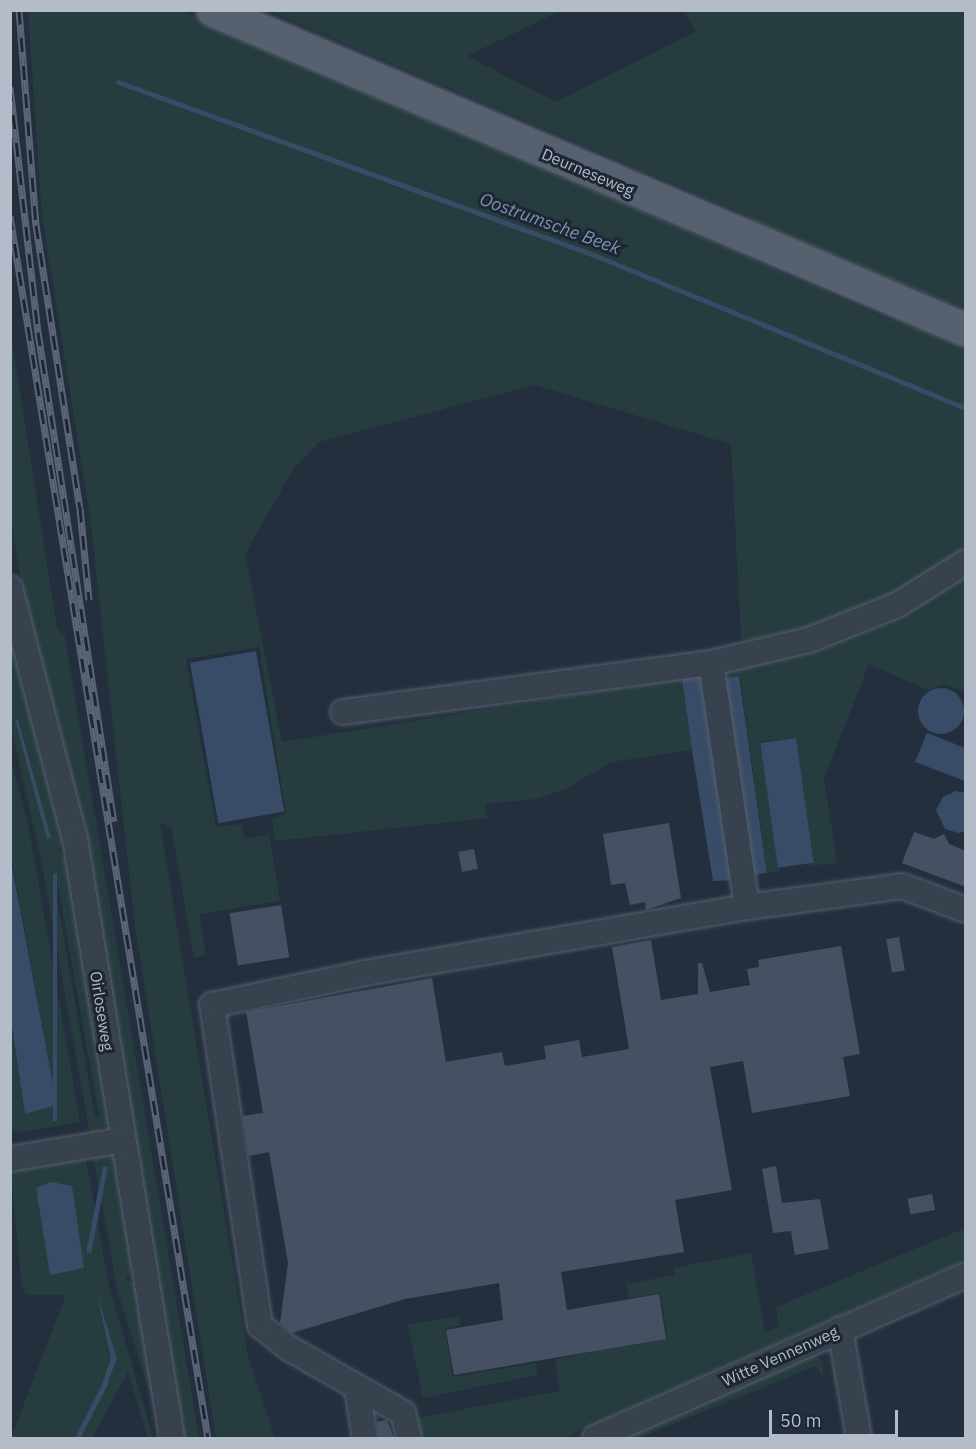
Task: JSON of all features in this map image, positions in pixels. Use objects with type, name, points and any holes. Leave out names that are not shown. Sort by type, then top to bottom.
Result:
[{"type":"main road","name":"Deurneseweg","points":[[213,10],[966,330]]},
{"type":"street","points":[[343,712],[711,663],[809,640],[865,621],[966,562]]},
{"type":"street","name":"Oirloseweg","points":[[10,588],[75,839],[172,1438]]},
{"type":"street","points":[[711,663],[747,907]]},
{"type":"street","points":[[409,1438],[403,1413],[287,1347],[260,1324],[212,1005],[365,973],[747,907],[902,886],[966,910]]},
{"type":"street","points":[[10,1159],[123,1140]]},
{"type":"street","name":"Witte Vennenweg","points":[[595,1438],[966,1275]]},
{"type":"street","points":[[840,1329],[859,1438]]},
{"type":"street","points":[[357,1388],[365,1438]]},
{"type":"green space","points":[[28,11],[184,11],[890,320],[904,319],[965,339],[965,550],[880,609],[771,639],[741,639],[731,444],[535,385],[319,442],[294,468],[245,554],[282,742],[682,678],[692,750],[611,762],[566,789],[536,799],[485,804],[487,818],[275,841],[272,818],[286,814],[259,647],[186,659],[216,827],[242,824],[245,839],[269,834],[280,901],[199,914],[206,955],[194,958],[171,826],[160,824],[248,1357],[275,1438],[216,1438],[135,926],[90,517],[42,216]]},
{"type":"green space","points":[[269,11],[560,11],[467,56],[556,102],[696,31],[683,11],[965,11],[965,309],[760,226],[742,213]]},
{"type":"green space","points":[[10,328],[57,628],[65,637],[199,1438],[182,1438],[11,524]]},
{"type":"green space","points":[[965,567],[965,692],[943,684],[928,690],[869,664],[824,778],[837,863],[806,866],[812,864],[796,738],[760,742],[780,871],[767,873],[740,676],[725,678],[724,664],[877,628]]},
{"type":"green space","points":[[10,632],[64,837],[58,851],[69,860],[115,1120],[90,1135],[41,859],[12,732]],"holes":[[[56,874],[99,1117],[95,1117],[53,875]]]},
{"type":"green space","points":[[10,757],[28,823],[80,1122],[23,1132],[11,1130],[11,1020],[25,1114],[57,1105],[11,856]]},
{"type":"green space","points":[[92,1151],[110,1153],[119,1162],[136,1259],[126,1279],[140,1287],[157,1416],[118,1293]]},
{"type":"green space","points":[[82,1157],[86,1160],[109,1286],[153,1438],[148,1438],[128,1372],[92,1438],[11,1438],[66,1295],[26,1295],[22,1287],[10,1166]]},
{"type":"green space","points":[[965,1228],[965,1260],[564,1438],[416,1438],[416,1418],[560,1391],[555,1360],[667,1334],[660,1293],[630,1298],[626,1284],[675,1275],[674,1268],[751,1253],[765,1332],[779,1326],[776,1307]]},
{"type":"green space","points":[[459,1316],[461,1325],[445,1329],[453,1377],[536,1363],[537,1375],[423,1398],[408,1325]]},
{"type":"green space","points":[[814,1354],[823,1362],[823,1377],[816,1366],[639,1438],[622,1438]]},
{"type":"water","points":[[256,651],[284,812],[218,823],[190,663]]},
{"type":"water","points":[[705,675],[735,880],[713,881],[692,750],[682,678]]},
{"type":"water","points":[[739,676],[767,873],[753,875],[725,678]]},
{"type":"water","points":[[941,688],[957,695],[964,711],[957,727],[941,734],[925,727],[918,711],[925,695]]},
{"type":"water","points":[[15,720],[18,720],[51,838],[47,839]]},
{"type":"water","points":[[927,733],[965,748],[965,781],[915,762]]},
{"type":"water","points":[[796,738],[814,863],[778,868],[760,743]]},
{"type":"water","points":[[956,791],[965,793],[965,831],[959,833],[945,829],[936,810],[943,797]]},
{"type":"water","points":[[10,856],[57,1105],[25,1114],[11,1020]]},
{"type":"water","points":[[53,874],[57,874],[57,1121],[53,1121]]},
{"type":"water","points":[[103,1166],[108,1167],[91,1253],[86,1252]]},
{"type":"water","points":[[51,1182],[72,1186],[84,1268],[50,1275],[36,1188]]},
{"type":"water","points":[[97,1294],[117,1359],[106,1386],[102,1384],[111,1358]]},
{"type":"building","points":[[669,823],[681,898],[646,910],[645,902],[630,905],[625,883],[611,885],[603,834]]},
{"type":"building","points":[[914,832],[934,839],[944,834],[949,844],[966,851],[966,887],[902,863]]},
{"type":"building","points":[[474,849],[478,869],[462,872],[458,852]]},
{"type":"building","points":[[281,905],[289,957],[238,965],[230,913]]},
{"type":"building","points":[[899,937],[905,970],[892,973],[886,939]]},
{"type":"building","points":[[651,940],[661,1000],[698,994],[698,963],[702,963],[710,992],[750,985],[747,969],[759,967],[758,960],[841,946],[860,1054],[843,1057],[850,1096],[752,1113],[743,1061],[710,1067],[732,1190],[675,1200],[684,1252],[561,1272],[567,1310],[659,1294],[666,1339],[454,1375],[446,1330],[503,1320],[499,1283],[405,1299],[292,1333],[280,1323],[288,1263],[269,1152],[249,1156],[243,1116],[263,1113],[246,1012],[432,978],[446,1062],[502,1052],[505,1066],[546,1059],[544,1046],[579,1040],[582,1057],[629,1049],[612,947]]},
{"type":"building","points":[[776,1166],[782,1203],[820,1199],[829,1249],[795,1255],[791,1231],[773,1233],[762,1169]]},
{"type":"building","points":[[932,1194],[935,1210],[911,1214],[907,1199]]},
{"type":"building","points":[[387,1420],[394,1438],[379,1438],[377,1422]]},
{"type":"waterway","name":"Oostrumsche Beek","points":[[118,82],[594,255],[966,408]]},
{"type":"waterway","points":[[77,1438],[106,1381]]},
{"type":"railway","points":[[19,10],[36,225],[80,508],[89,600]]},
{"type":"railway","points":[[10,87],[38,332],[114,821]]},
{"type":"railway","points":[[10,216],[208,1438]]}]
